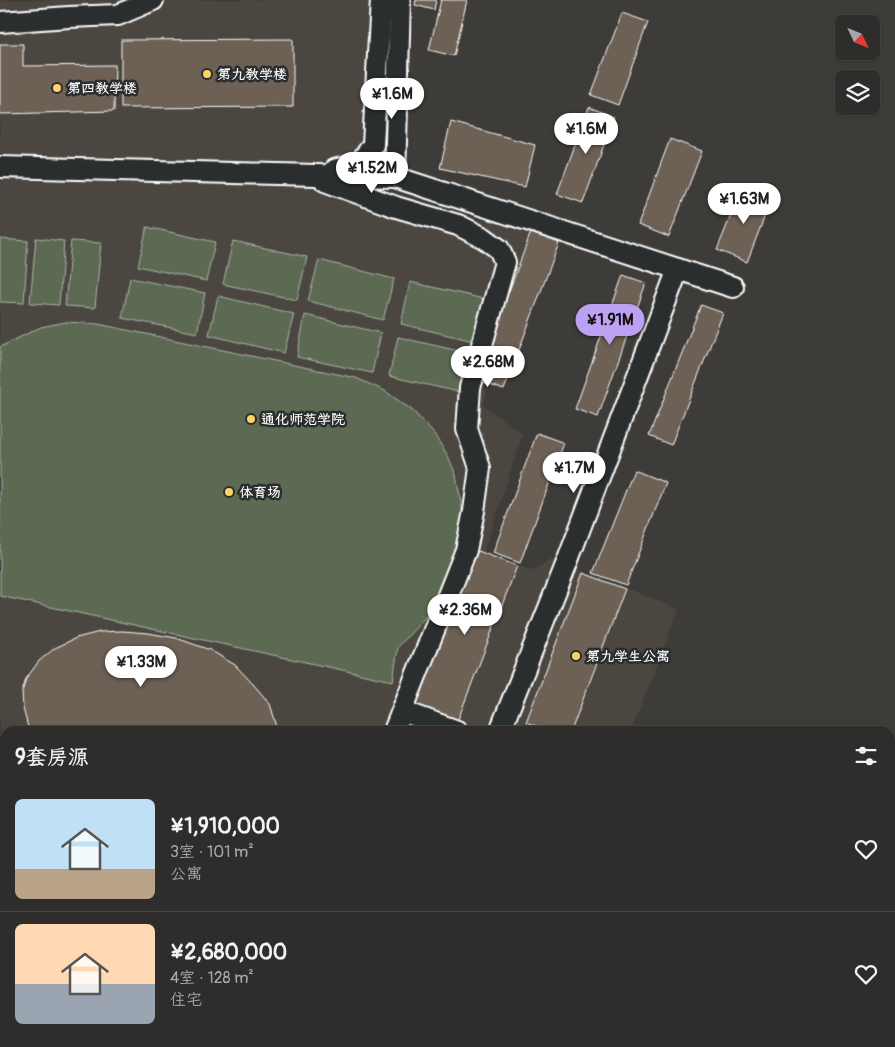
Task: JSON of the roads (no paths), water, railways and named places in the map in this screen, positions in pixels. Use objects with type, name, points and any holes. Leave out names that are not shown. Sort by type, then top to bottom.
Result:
[{"type":"street","points":[[0,22],[118,15],[153,0]]},
{"type":"street","points":[[313,176],[359,164],[373,145],[381,0]]},
{"type":"street","points":[[395,177],[400,0]]},
{"type":"street","points":[[0,167],[395,177],[733,287]]},
{"type":"street","points":[[313,176],[396,207],[458,225],[484,238],[499,249],[505,262],[470,388],[467,429],[480,468],[466,550],[396,726]]},
{"type":"street","points":[[502,726],[566,565],[678,269]]},
{"type":"street","points":[[402,711],[443,726]]},
{"type":"place","name":"第九教学楼","points":[[207,74]]},
{"type":"place","name":"第四教学楼","points":[[57,88]]},
{"type":"place","name":"通化师范学院","points":[[251,419]]},
{"type":"place","name":"体育场","points":[[229,492]]},
{"type":"place","name":"第九学生公寓","points":[[576,656]]}]
